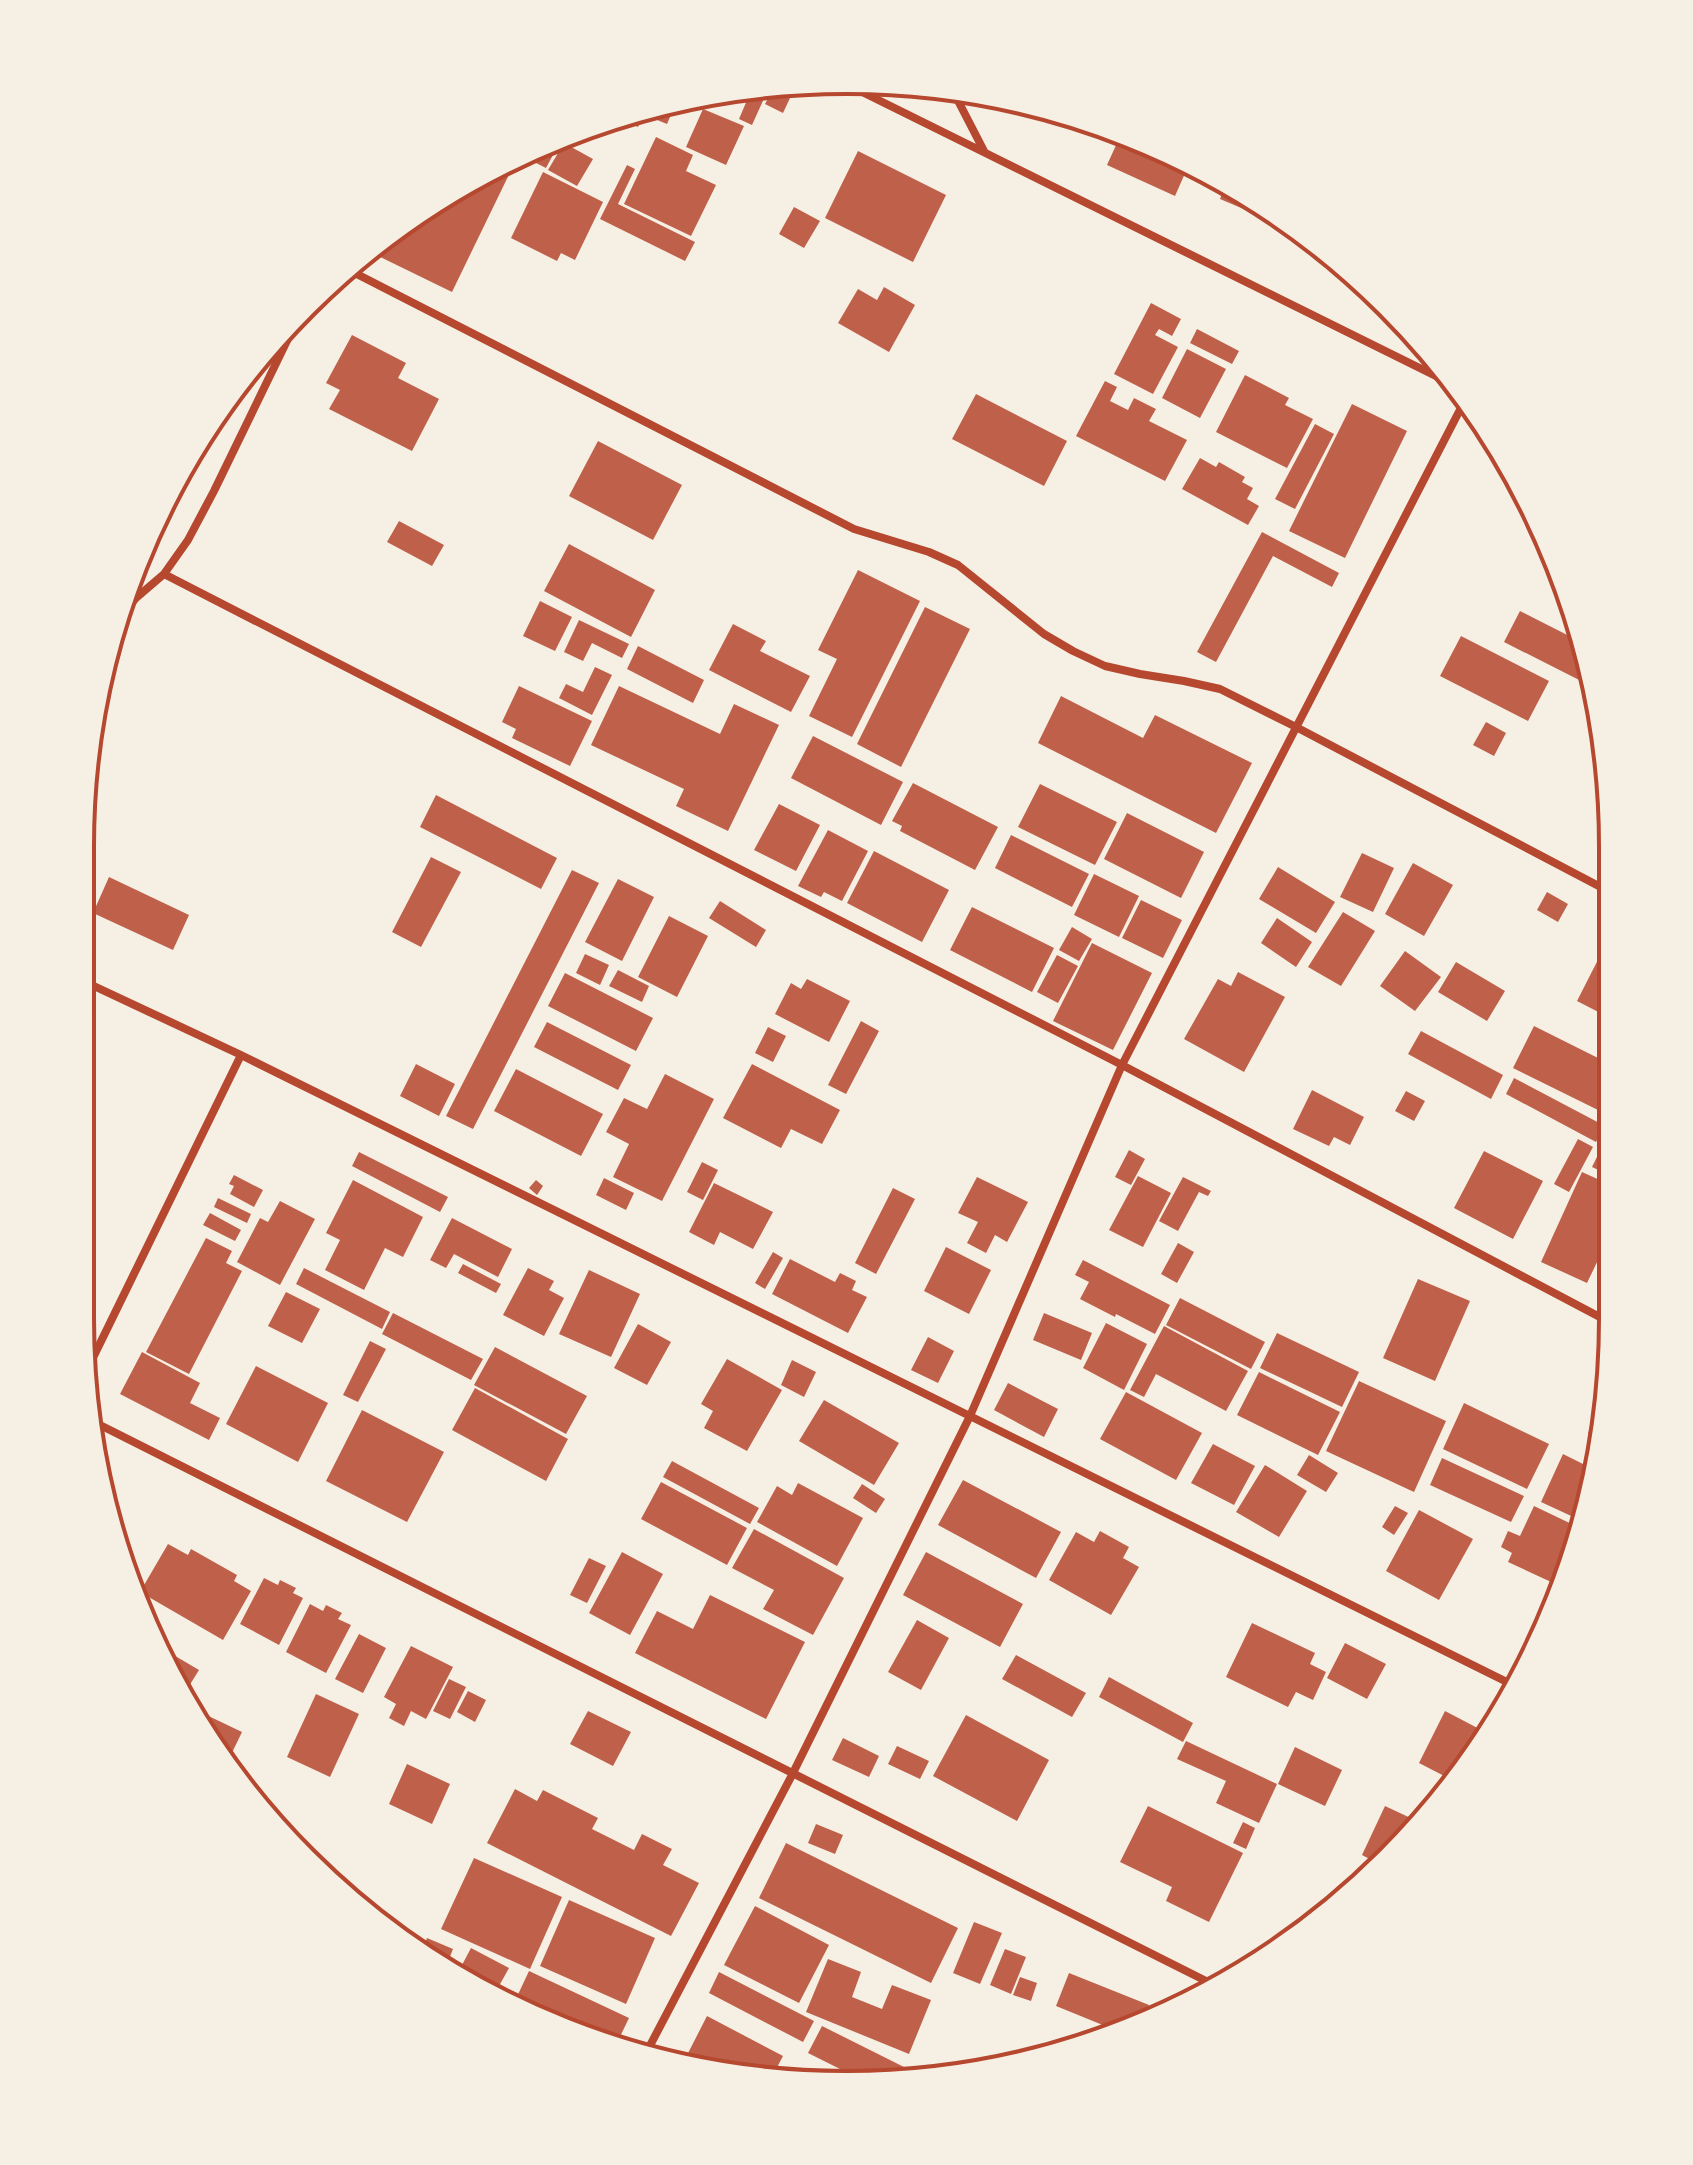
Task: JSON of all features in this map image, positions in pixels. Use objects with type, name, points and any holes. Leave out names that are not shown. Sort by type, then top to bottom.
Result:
[{"type":"street","points":[[868,95],[1431,374]]},
{"type":"street","points":[[959,102],[984,152]]},
{"type":"street","points":[[358,275],[854,529],[929,552],[958,565],[1044,634],[1073,651],[1105,666],[1220,689],[1599,886]]},
{"type":"street","points":[[135,601],[164,574],[188,540],[284,346]]},
{"type":"street","points":[[651,2045],[792,1775],[970,1416],[1122,1065],[1459,411]]},
{"type":"street","points":[[164,574],[1122,1065],[1599,1317]]},
{"type":"street","points":[[94,986],[241,1055],[1505,1681]]},
{"type":"street","points":[[95,1353],[241,1055]]},
{"type":"street","points":[[101,1426],[1204,1980]]},
{"type":"building","points":[[768,98],[790,98],[783,113],[765,104]]},
{"type":"building","points":[[764,99],[752,125],[739,119],[747,100]]},
{"type":"building","points":[[703,109],[744,126],[726,165],[686,147]]},
{"type":"building","points":[[671,115],[667,124],[655,119]]},
{"type":"building","points":[[656,137],[693,155],[686,171],[716,185],[691,236],[624,204]]},
{"type":"building","points":[[1116,144],[1184,175],[1175,196],[1107,165]]},
{"type":"building","points":[[571,147],[593,159],[577,186],[548,170],[559,151]]},
{"type":"building","points":[[858,151],[946,195],[913,262],[825,218]]},
{"type":"building","points":[[554,153],[546,168],[535,162]]},
{"type":"building","points":[[627,165],[635,169],[618,204],[695,242],[685,261],[600,219]]},
{"type":"building","points":[[543,172],[603,202],[575,260],[561,253],[557,261],[511,238]]},
{"type":"building","points":[[509,175],[452,292],[380,257],[428,221]]},
{"type":"building","points":[[1222,194],[1250,212],[1220,199]]},
{"type":"building","points":[[794,207],[820,221],[804,248],[779,234]]},
{"type":"building","points":[[884,287],[915,305],[889,352],[838,323],[858,289],[877,300]]},
{"type":"building","points":[[1151,303],[1181,319],[1172,336],[1159,329],[1155,335],[1178,347],[1153,394],[1114,374]]},
{"type":"building","points":[[1197,329],[1239,351],[1232,364],[1190,343]]},
{"type":"building","points":[[352,335],[406,363],[398,378],[439,399],[412,451],[329,409],[340,390],[326,383]]},
{"type":"building","points":[[1187,349],[1226,369],[1200,418],[1162,398]]},
{"type":"building","points":[[1245,375],[1289,398],[1285,405],[1313,419],[1287,468],[1216,432]]},
{"type":"building","points":[[1105,381],[1117,387],[1110,401],[1128,410],[1134,398],[1156,409],[1149,421],[1187,440],[1165,481],[1076,436]]},
{"type":"building","points":[[976,394],[1067,441],[1044,486],[952,439]]},
{"type":"building","points":[[1352,404],[1407,431],[1345,558],[1289,531]]},
{"type":"building","points":[[1315,424],[1334,434],[1295,509],[1275,499]]},
{"type":"building","points":[[598,441],[682,485],[653,540],[569,496]]},
{"type":"building","points":[[1200,458],[1216,467],[1219,462],[1245,477],[1242,482],[1253,488],[1247,499],[1259,506],[1248,525],[1182,489]]},
{"type":"building","points":[[399,521],[444,545],[432,566],[387,542]]},
{"type":"building","points":[[1262,532],[1339,573],[1332,587],[1273,556],[1216,662],[1197,652]]},
{"type":"building","points":[[569,544],[655,590],[631,637],[544,591]]},
{"type":"building","points":[[858,570],[920,601],[852,737],[809,716],[837,659],[818,650]]},
{"type":"building","points":[[540,601],[572,617],[555,651],[523,636]]},
{"type":"building","points":[[925,607],[970,629],[901,767],[857,744]]},
{"type":"building","points":[[1520,611],[1568,635],[1580,681],[1504,642]]},
{"type":"building","points":[[579,620],[629,644],[622,658],[592,643],[583,661],[564,652]]},
{"type":"building","points":[[733,624],[766,641],[760,651],[810,676],[791,712],[709,670]]},
{"type":"building","points":[[1461,636],[1549,681],[1528,721],[1440,676]]},
{"type":"building","points":[[638,646],[704,680],[693,703],[627,669]]},
{"type":"building","points":[[595,667],[612,675],[592,715],[559,698],[566,684],[583,692]]},
{"type":"building","points":[[519,686],[592,721],[570,766],[512,738],[516,729],[502,722]]},
{"type":"building","points":[[619,686],[720,734],[734,704],[779,725],[728,831],[676,806],[684,789],[591,745]]},
{"type":"building","points":[[1061,696],[1143,738],[1155,715],[1252,763],[1216,833],[1038,743]]},
{"type":"building","points":[[1486,722],[1506,733],[1494,756],[1473,745]]},
{"type":"building","points":[[813,736],[903,782],[881,825],[791,778]]},
{"type":"building","points":[[913,783],[998,827],[975,870],[900,831],[902,826],[892,821]]},
{"type":"building","points":[[1040,784],[1117,822],[1095,865],[1018,827]]},
{"type":"building","points":[[436,795],[557,858],[541,889],[420,827]]},
{"type":"building","points":[[779,804],[820,825],[796,871],[754,850]]},
{"type":"building","points":[[1127,813],[1204,852],[1181,898],[1104,859]]},
{"type":"building","points":[[828,830],[868,851],[842,901],[824,892],[821,897],[798,886]]},
{"type":"building","points":[[1011,835],[1089,874],[1072,907],[995,868]]},
{"type":"building","points":[[874,851],[949,890],[922,942],[847,903]]},
{"type":"building","points":[[1362,853],[1394,868],[1373,912],[1340,897]]},
{"type":"building","points":[[431,857],[461,872],[421,947],[392,932]]},
{"type":"building","points":[[1413,863],[1453,885],[1424,936],[1385,914]]},
{"type":"building","points":[[1278,867],[1335,902],[1316,933],[1259,899]]},
{"type":"building","points":[[572,870],[599,883],[473,1129],[446,1116]]},
{"type":"building","points":[[1094,874],[1139,896],[1119,937],[1074,915]]},
{"type":"building","points":[[109,877],[189,915],[173,950],[94,913]]},
{"type":"building","points":[[618,879],[654,897],[622,961],[585,942]]},
{"type":"building","points":[[1547,892],[1568,904],[1558,922],[1537,910]]},
{"type":"building","points":[[1141,900],[1182,920],[1163,958],[1122,938]]},
{"type":"building","points":[[720,901],[766,930],[756,947],[709,918]]},
{"type":"building","points":[[972,907],[1054,948],[1032,992],[950,950]]},
{"type":"building","points":[[1343,912],[1375,931],[1341,986],[1308,967]]},
{"type":"building","points":[[669,916],[708,936],[677,997],[638,977]]},
{"type":"building","points":[[1277,918],[1312,942],[1296,967],[1261,943]]},
{"type":"building","points":[[1072,927],[1092,939],[1079,961],[1059,950]]},
{"type":"building","points":[[1092,943],[1152,973],[1113,1050],[1053,1021]]},
{"type":"building","points":[[1405,951],[1441,977],[1415,1011],[1380,986]]},
{"type":"building","points":[[585,954],[609,965],[600,985],[576,973]]},
{"type":"building","points":[[1057,955],[1078,966],[1058,1003],[1037,992]]},
{"type":"building","points":[[1599,958],[1599,1012],[1577,1001]]},
{"type":"building","points":[[1456,962],[1505,991],[1487,1021],[1438,992]]},
{"type":"building","points":[[618,970],[649,986],[642,1002],[609,986]]},
{"type":"building","points":[[1238,972],[1285,997],[1244,1072],[1184,1039],[1218,979],[1231,986]]},
{"type":"building","points":[[565,973],[653,1018],[636,1051],[548,1006]]},
{"type":"building","points":[[807,979],[850,1001],[829,1042],[775,1014],[791,983],[801,989]]},
{"type":"building","points":[[861,1021],[879,1031],[846,1094],[828,1085]]},
{"type":"building","points":[[547,1022],[631,1065],[618,1090],[534,1047]]},
{"type":"building","points":[[1534,1026],[1599,1058],[1599,1108],[1598,1110],[1513,1068]]},
{"type":"building","points":[[768,1027],[786,1036],[773,1062],[755,1053]]},
{"type":"building","points":[[1421,1031],[1503,1075],[1491,1099],[1408,1054]]},
{"type":"building","points":[[416,1064],[455,1084],[439,1116],[400,1096]]},
{"type":"building","points":[[752,1064],[840,1110],[822,1144],[791,1129],[781,1148],[723,1118]]},
{"type":"building","points":[[516,1069],[603,1114],[581,1156],[494,1111]]},
{"type":"building","points":[[665,1074],[714,1099],[662,1201],[613,1177],[629,1144],[606,1132],[624,1098],[647,1109]]},
{"type":"building","points":[[1514,1078],[1599,1123],[1599,1137],[1596,1142],[1506,1094]]},
{"type":"building","points":[[1312,1090],[1364,1117],[1350,1145],[1334,1137],[1329,1146],[1293,1129]]},
{"type":"building","points":[[1406,1091],[1425,1101],[1414,1121],[1395,1111]]},
{"type":"building","points":[[1578,1139],[1593,1147],[1569,1192],[1554,1184]]},
{"type":"building","points":[[1129,1150],[1145,1159],[1131,1185],[1115,1177]]},
{"type":"building","points":[[1484,1151],[1543,1181],[1513,1239],[1454,1208]]},
{"type":"building","points":[[359,1152],[448,1197],[440,1212],[352,1166]]},
{"type":"building","points":[[1599,1153],[1599,1170],[1592,1167]]},
{"type":"building","points":[[702,1162],[718,1170],[703,1200],[687,1192]]},
{"type":"building","points":[[1582,1172],[1599,1180],[1599,1258],[1587,1283],[1541,1262]]},
{"type":"building","points":[[234,1175],[263,1190],[254,1207],[230,1194],[234,1186],[229,1184]]},
{"type":"building","points":[[1138,1176],[1171,1193],[1143,1247],[1109,1230]]},
{"type":"building","points":[[977,1177],[1028,1202],[1007,1242],[995,1235],[986,1253],[967,1243],[978,1222],[958,1213]]},
{"type":"building","points":[[1183,1177],[1211,1191],[1208,1196],[1199,1192],[1178,1231],[1159,1221]]},
{"type":"building","points":[[604,1178],[634,1193],[626,1210],[596,1195]]},
{"type":"building","points":[[353,1180],[423,1217],[403,1257],[385,1248],[364,1290],[325,1270],[340,1240],[326,1233]]},
{"type":"building","points":[[536,1180],[543,1186],[537,1195],[529,1188]]},
{"type":"building","points":[[714,1183],[773,1212],[753,1249],[720,1232],[714,1245],[689,1232]]},
{"type":"building","points":[[893,1188],[915,1199],[876,1274],[855,1263]]},
{"type":"building","points":[[218,1198],[251,1214],[247,1223],[214,1207]]},
{"type":"building","points":[[280,1201],[315,1219],[280,1285],[237,1262],[260,1218],[268,1222]]},
{"type":"building","points":[[210,1213],[241,1230],[235,1241],[203,1225]]},
{"type":"building","points":[[452,1218],[512,1249],[498,1277],[454,1254],[446,1268],[430,1260]]},
{"type":"building","points":[[206,1238],[232,1251],[226,1263],[242,1271],[189,1374],[146,1352]]},
{"type":"building","points":[[1178,1243],[1194,1252],[1177,1283],[1161,1274]]},
{"type":"building","points":[[946,1247],[991,1270],[969,1314],[924,1291]]},
{"type":"building","points":[[773,1252],[783,1258],[765,1289],[755,1283]]},
{"type":"building","points":[[790,1259],[835,1282],[840,1273],[856,1281],[852,1290],[867,1297],[848,1333],[772,1294]]},
{"type":"building","points":[[1083,1260],[1170,1305],[1155,1334],[1080,1299],[1089,1282],[1075,1275]]},
{"type":"building","points":[[463,1264],[501,1284],[496,1293],[458,1273]]},
{"type":"building","points":[[304,1268],[390,1312],[382,1329],[296,1284]]},
{"type":"building","points":[[528,1268],[554,1281],[549,1290],[564,1298],[544,1336],[503,1315]]},
{"type":"building","points":[[589,1270],[640,1294],[611,1357],[559,1334]]},
{"type":"building","points":[[1418,1279],[1470,1301],[1435,1381],[1383,1358]]},
{"type":"building","points":[[286,1292],[320,1309],[302,1343],[268,1326]]},
{"type":"building","points":[[1180,1298],[1265,1342],[1251,1369],[1166,1325]]},
{"type":"building","points":[[393,1313],[483,1359],[471,1380],[382,1334]]},
{"type":"building","points":[[1044,1313],[1092,1333],[1081,1360],[1033,1340]]},
{"type":"building","points":[[1106,1323],[1147,1344],[1124,1390],[1083,1368]]},
{"type":"building","points":[[638,1324],[671,1342],[647,1385],[614,1368]]},
{"type":"building","points":[[1164,1326],[1248,1371],[1226,1411],[1156,1374],[1144,1397],[1130,1390]]},
{"type":"building","points":[[1277,1333],[1359,1372],[1342,1407],[1260,1368]]},
{"type":"building","points":[[928,1337],[954,1351],[938,1383],[911,1370]]},
{"type":"building","points":[[370,1341],[386,1349],[358,1402],[343,1395]]},
{"type":"building","points":[[495,1347],[587,1396],[566,1434],[474,1385]]},
{"type":"building","points":[[142,1352],[200,1383],[190,1403],[220,1418],[209,1440],[120,1394]]},
{"type":"building","points":[[727,1359],[782,1390],[747,1451],[704,1428],[713,1411],[701,1404]]},
{"type":"building","points":[[792,1360],[816,1372],[804,1397],[781,1385]]},
{"type":"building","points":[[256,1366],[328,1403],[298,1462],[226,1424]]},
{"type":"building","points":[[1259,1372],[1340,1412],[1318,1455],[1237,1415]]},
{"type":"building","points":[[1359,1381],[1446,1421],[1414,1492],[1326,1451]]},
{"type":"building","points":[[1008,1383],[1058,1409],[1044,1437],[994,1410]]},
{"type":"building","points":[[475,1388],[568,1439],[546,1481],[452,1430]]},
{"type":"building","points":[[1126,1392],[1202,1433],[1176,1480],[1100,1439]]},
{"type":"building","points":[[824,1400],[899,1443],[874,1485],[799,1441]]},
{"type":"building","points":[[1464,1403],[1549,1444],[1527,1489],[1443,1449]]},
{"type":"building","points":[[362,1410],[444,1452],[407,1522],[326,1481]]},
{"type":"building","points":[[1213,1444],[1255,1466],[1234,1505],[1191,1483]]},
{"type":"building","points":[[1563,1454],[1585,1465],[1572,1516],[1541,1502]]},
{"type":"building","points":[[1309,1455],[1338,1473],[1326,1492],[1297,1475]]},
{"type":"building","points":[[1442,1458],[1524,1496],[1511,1522],[1430,1485]]},
{"type":"building","points":[[672,1461],[759,1508],[750,1524],[663,1477]]},
{"type":"building","points":[[1265,1465],[1307,1491],[1279,1537],[1236,1512]]},
{"type":"building","points":[[963,1480],[1061,1532],[1036,1578],[938,1525]]},
{"type":"building","points":[[661,1482],[747,1528],[727,1565],[641,1519]]},
{"type":"building","points":[[798,1483],[863,1518],[837,1566],[757,1522],[777,1486],[792,1495]]},
{"type":"building","points":[[862,1484],[885,1499],[876,1513],[853,1498]]},
{"type":"building","points":[[1395,1506],[1408,1513],[1394,1535],[1382,1527]]},
{"type":"building","points":[[1534,1506],[1570,1523],[1551,1582],[1508,1562],[1512,1553],[1501,1547],[1508,1531],[1520,1536]]},
{"type":"building","points":[[1419,1510],[1473,1539],[1439,1600],[1386,1571]]},
{"type":"building","points":[[754,1529],[844,1578],[813,1635],[763,1609],[774,1590],[732,1568]]},
{"type":"building","points":[[1100,1531],[1129,1547],[1123,1558],[1139,1567],[1111,1615],[1049,1580],[1076,1532],[1094,1542]]},
{"type":"building","points":[[168,1544],[188,1555],[191,1549],[237,1575],[234,1581],[251,1591],[223,1640],[147,1596],[144,1586]]},
{"type":"building","points":[[622,1552],[663,1574],[630,1635],[589,1613]]},
{"type":"building","points":[[926,1552],[1023,1604],[1000,1647],[903,1595]]},
{"type":"building","points":[[589,1558],[606,1566],[587,1603],[570,1595]]},
{"type":"building","points":[[264,1578],[278,1585],[280,1580],[296,1588],[293,1593],[303,1598],[279,1645],[240,1624]]},
{"type":"building","points":[[710,1595],[805,1642],[766,1719],[635,1653],[657,1611],[693,1629]]},
{"type":"building","points":[[310,1604],[323,1611],[326,1605],[342,1613],[338,1619],[351,1625],[326,1673],[286,1652]]},
{"type":"building","points":[[917,1620],[949,1638],[921,1690],[888,1672]]},
{"type":"building","points":[[1252,1623],[1315,1653],[1310,1664],[1326,1672],[1313,1700],[1296,1692],[1288,1707],[1226,1677]]},
{"type":"building","points":[[359,1634],[386,1648],[363,1693],[335,1679]]},
{"type":"building","points":[[1345,1643],[1386,1664],[1367,1699],[1327,1678]]},
{"type":"building","points":[[411,1646],[453,1667],[426,1719],[411,1711],[404,1726],[389,1718],[396,1704],[384,1697]]},
{"type":"building","points":[[174,1655],[199,1670],[190,1685]]},
{"type":"building","points":[[1016,1655],[1086,1693],[1072,1717],[1002,1679]]},
{"type":"building","points":[[1109,1677],[1193,1723],[1183,1742],[1099,1697]]},
{"type":"building","points":[[449,1679],[466,1687],[450,1719],[433,1711]]},
{"type":"building","points":[[468,1691],[486,1700],[475,1722],[457,1712]]},
{"type":"building","points":[[316,1694],[359,1714],[330,1777],[287,1757]]},
{"type":"building","points":[[588,1711],[631,1732],[613,1766],[570,1744]]},
{"type":"building","points":[[1445,1711],[1478,1728],[1444,1776],[1419,1763]]},
{"type":"building","points":[[966,1715],[1049,1760],[1017,1821],[933,1776]]},
{"type":"building","points":[[208,1716],[242,1732],[232,1752]]},
{"type":"building","points":[[843,1738],[879,1756],[869,1777],[832,1760]]},
{"type":"building","points":[[1186,1741],[1277,1784],[1259,1823],[1216,1803],[1226,1781],[1177,1759]]},
{"type":"building","points":[[897,1746],[929,1761],[920,1779],[888,1764]]},
{"type":"building","points":[[1295,1747],[1342,1770],[1325,1806],[1278,1784]]},
{"type":"building","points":[[407,1764],[450,1784],[432,1824],[389,1804]]},
{"type":"building","points":[[515,1789],[537,1801],[543,1790],[598,1818],[592,1829],[634,1850],[642,1834],[672,1849],[663,1865],[699,1883],[671,1936],[487,1843]]},
{"type":"building","points":[[1148,1806],[1243,1853],[1209,1922],[1166,1901],[1172,1887],[1120,1862]]},
{"type":"building","points":[[1385,1806],[1410,1818],[1370,1859],[1362,1855]]},
{"type":"building","points":[[1243,1822],[1255,1828],[1246,1849],[1233,1843]]},
{"type":"building","points":[[816,1824],[843,1835],[835,1854],[808,1843]]},
{"type":"building","points":[[786,1843],[958,1928],[931,1983],[759,1898]]},
{"type":"building","points":[[474,1858],[562,1897],[530,1969],[441,1929]]},
{"type":"building","points":[[569,1900],[655,1938],[626,2004],[540,1966]]},
{"type":"building","points":[[755,1906],[829,1945],[799,2003],[724,1965]]},
{"type":"building","points":[[974,1922],[1002,1933],[980,1984],[953,1973]]},
{"type":"building","points":[[427,1938],[453,1949],[450,1957],[428,1944]]},
{"type":"building","points":[[471,1948],[509,1968],[499,1985],[462,1965]]},
{"type":"building","points":[[1005,1949],[1026,1957],[1011,1994],[990,1985]]},
{"type":"building","points":[[828,1959],[861,1972],[852,1997],[882,2009],[892,1985],[931,2000],[909,2054],[806,2012]]},
{"type":"building","points":[[529,1971],[629,2018],[621,2036],[559,2014],[518,1995]]},
{"type":"building","points":[[719,1972],[814,2021],[803,2042],[709,1993]]},
{"type":"building","points":[[1069,1973],[1149,2005],[1103,2025],[1056,2006]]},
{"type":"building","points":[[1020,1977],[1037,1983],[1031,2001],[1013,1995]]},
{"type":"building","points":[[707,2016],[783,2056],[777,2067],[688,2054]]},
{"type":"building","points":[[822,2026],[906,2068],[844,2071],[808,2053]]}]
